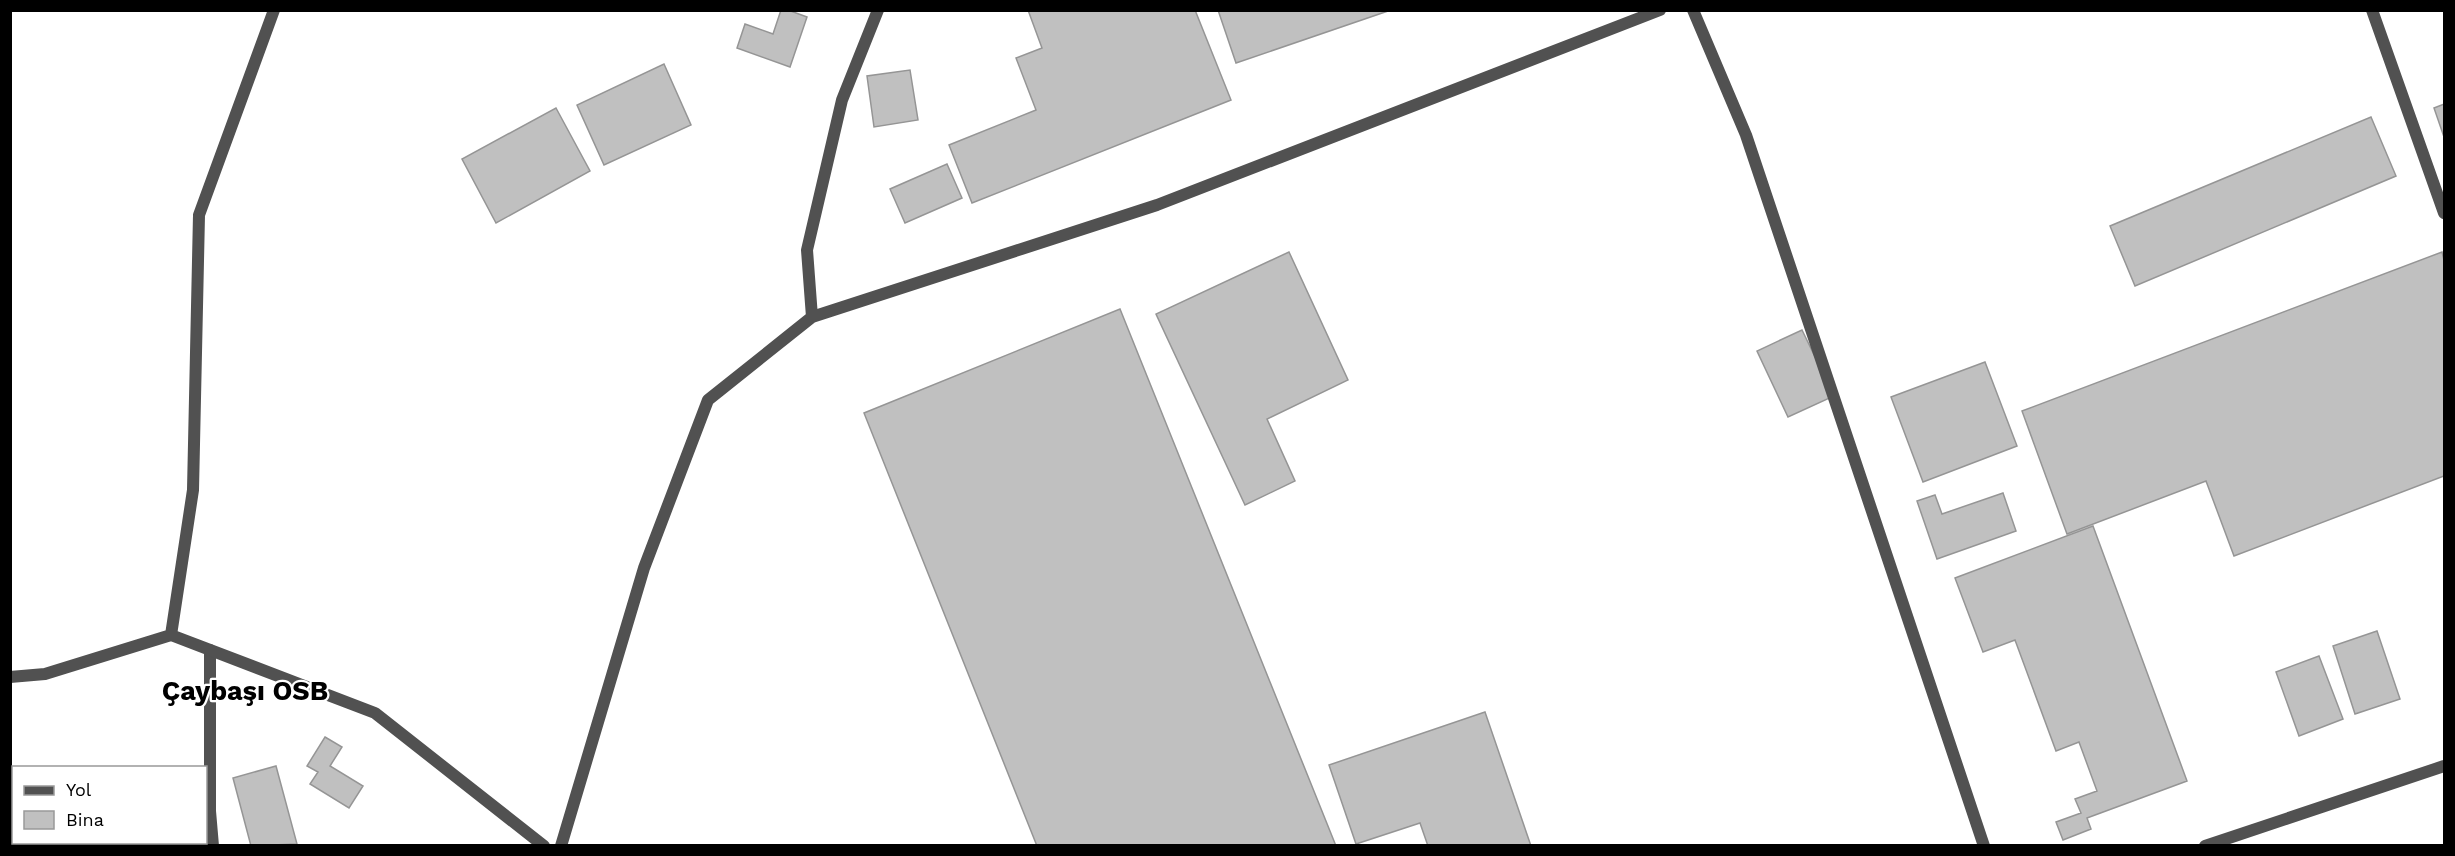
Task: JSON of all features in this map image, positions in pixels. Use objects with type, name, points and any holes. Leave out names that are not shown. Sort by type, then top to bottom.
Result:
[{"type":"street","points":[[171,635],[193,490],[199,215],[274,10]]},
{"type":"street","points":[[812,317],[807,250],[842,100],[878,10]]},
{"type":"street","points":[[561,846],[644,568],[708,400],[812,317],[1157,205],[1660,10]]},
{"type":"street","points":[[1692,10],[1746,135],[1984,846]]},
{"type":"street","points":[[2372,10],[2445,213]]},
{"type":"street","points":[[10,677],[45,674],[171,635],[375,713],[544,846]]},
{"type":"street","points":[[210,650],[210,811],[213,846]]},
{"type":"street","points":[[2205,846],[2445,766]]},
{"type":"building","points":[[781,10],[788,10],[807,17],[790,67],[737,48],[745,24],[773,34]]},
{"type":"building","points":[[1028,10],[1195,10],[1231,100],[972,203],[949,145],[1036,110],[1016,58],[1042,48]]},
{"type":"building","points":[[1218,10],[1391,10],[1236,63]]},
{"type":"building","points":[[664,64],[691,125],[604,165],[577,105]]},
{"type":"building","points":[[910,70],[918,120],[874,127],[867,76]]},
{"type":"building","points":[[2444,104],[2444,137],[2434,108]]},
{"type":"building","points":[[556,108],[590,171],[496,223],[462,159]]},
{"type":"building","points":[[2371,117],[2396,176],[2135,286],[2110,226]]},
{"type":"building","points":[[947,164],[962,198],[905,223],[890,189]]},
{"type":"building","points":[[1289,252],[1348,380],[1267,419],[1295,481],[1245,505],[1156,314]]},
{"type":"building","points":[[2442,252],[2444,260],[2444,476],[2234,556],[2206,481],[2067,534],[2022,411]]},
{"type":"building","points":[[1120,309],[1336,846],[1037,846],[864,413]]},
{"type":"building","points":[[1802,330],[1834,396],[1788,417],[1757,351]]},
{"type":"building","points":[[1985,362],[2017,446],[1923,482],[1891,397]]},
{"type":"building","points":[[2003,493],[2016,531],[1937,559],[1917,501],[1935,495],[1942,514]]},
{"type":"building","points":[[2093,526],[2187,781],[2087,818],[2091,829],[2063,840],[2056,822],[2081,813],[2075,799],[2097,791],[2079,742],[2056,751],[2015,640],[1983,652],[1955,578]]},
{"type":"building","points":[[2377,631],[2400,699],[2355,714],[2333,646]]},
{"type":"building","points":[[2319,656],[2343,719],[2299,736],[2276,672]]},
{"type":"building","points":[[1485,712],[1531,846],[1428,846],[1420,823],[1356,844],[1329,765]]},
{"type":"building","points":[[325,737],[342,747],[330,766],[363,786],[349,808],[310,784],[318,772],[307,766]]},
{"type":"building","points":[[276,766],[297,844],[251,846],[233,778]]},
{"type":"district","name":"Çaybaşı OSB","points":[[245,691]]}]
